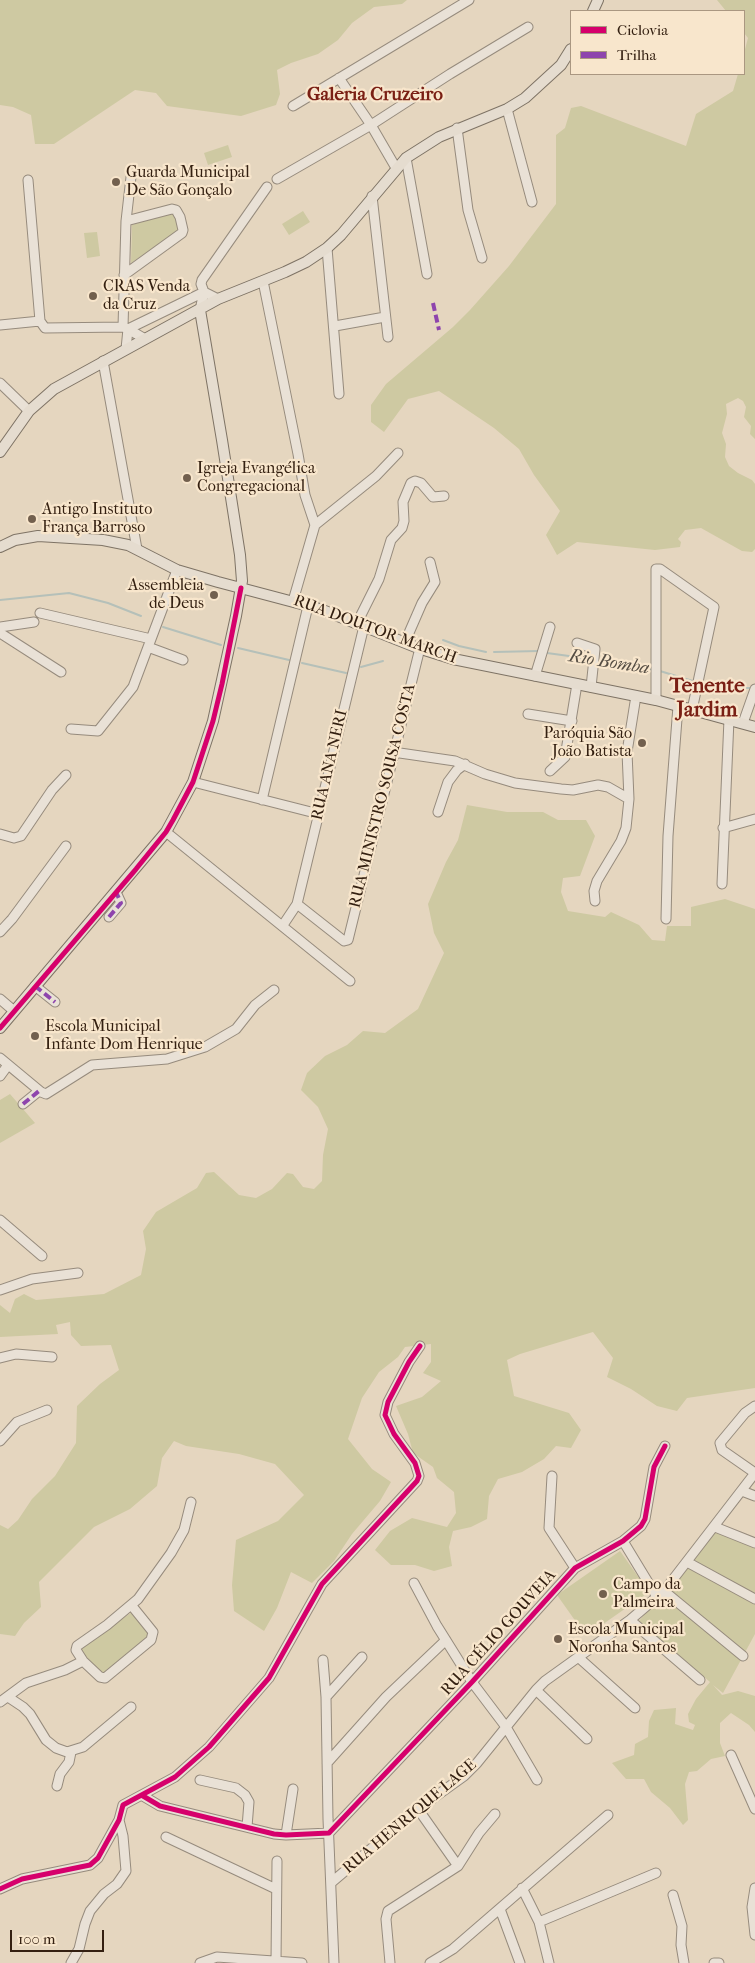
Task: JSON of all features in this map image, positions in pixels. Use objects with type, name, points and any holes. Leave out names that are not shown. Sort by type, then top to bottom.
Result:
[{"type":"main road","points":[[0,452],[29,411],[54,389],[218,299],[306,262],[327,248],[341,235],[406,158],[424,145],[457,128],[507,109],[525,98],[560,65],[570,50]]},
{"type":"main road","points":[[0,1028],[166,832],[193,782],[213,721],[241,588],[240,555],[200,310]]},
{"type":"main road","name":"RUA DOUTOR MARCH","points":[[0,548],[15,540],[38,536],[103,540],[128,545],[178,570],[293,601],[360,624],[418,648],[470,664],[656,700],[755,727]]},
{"type":"street","points":[[293,106],[469,0]]},
{"type":"street","points":[[277,179],[371,125],[528,27]]},
{"type":"street","points":[[339,78],[371,125],[396,168]]},
{"type":"street","points":[[507,109],[532,202]]},
{"type":"street","points":[[457,128],[468,210],[482,258]]},
{"type":"street","points":[[406,158],[427,274]]},
{"type":"street","points":[[126,349],[124,275],[130,177]]},
{"type":"street","points":[[28,180],[40,321],[45,328],[125,328],[204,292]]},
{"type":"street","points":[[218,299],[204,292],[201,286],[202,280],[267,186]]},
{"type":"street","points":[[372,196],[388,337]]},
{"type":"street","points":[[124,275],[182,233],[183,230],[180,217],[176,210],[172,209],[126,221]]},
{"type":"street","points":[[327,248],[335,326],[339,394]]},
{"type":"street","points":[[263,281],[305,495],[315,525],[293,601]]},
{"type":"street","points":[[200,310],[204,292]]},
{"type":"street","points":[[335,326],[385,317]]},
{"type":"street","points":[[0,325],[40,321]]},
{"type":"street","points":[[125,328],[145,339]]},
{"type":"street","points":[[103,361],[137,549]]},
{"type":"street","points":[[0,383],[29,411]]},
{"type":"street","points":[[315,525],[376,476],[398,453]]},
{"type":"street","name":"RUA ANA NERI","points":[[283,925],[297,904],[360,624],[379,579],[391,540],[402,528],[404,520],[403,502],[411,484],[418,481],[433,497],[444,496]]},
{"type":"street","points":[[405,642],[422,603],[434,585],[434,575],[430,562]]},
{"type":"street","points":[[656,700],[656,569],[660,569],[714,607],[692,710]]},
{"type":"street","points":[[71,729],[92,731],[100,729],[133,687],[178,570]]},
{"type":"street","points":[[262,800],[308,606]]},
{"type":"street","points":[[40,613],[150,643],[183,660]]},
{"type":"street","points":[[0,627],[34,622]]},
{"type":"street","points":[[535,676],[550,628]]},
{"type":"street","points":[[0,632],[61,672]]},
{"type":"street","points":[[578,643],[594,656],[591,687]]},
{"type":"street","name":"RUA MINISTRO SOUSA COSTA","points":[[297,904],[344,941],[348,940],[419,652],[418,648]]},
{"type":"street","points":[[550,771],[565,757],[578,684]]},
{"type":"street","points":[[743,723],[755,690]]},
{"type":"street","points":[[595,900],[594,891],[597,882],[625,833],[629,799],[627,752],[636,696]]},
{"type":"street","points":[[666,919],[668,836],[678,706]]},
{"type":"street","points":[[528,714],[572,721]]},
{"type":"street","points":[[722,884],[729,720]]},
{"type":"street","points":[[393,752],[455,761],[485,774],[515,783],[573,790],[598,785],[608,787],[629,799]]},
{"type":"street","points":[[438,812],[448,782],[457,770],[465,764]]},
{"type":"street","points":[[0,834],[14,838],[21,836],[52,790],[66,775]]},
{"type":"street","points":[[193,782],[318,814]]},
{"type":"street","points":[[723,828],[755,819]]},
{"type":"street","points":[[166,832],[350,981]]},
{"type":"street","points":[[0,932],[12,919],[66,846]]},
{"type":"street","points":[[108,917],[121,903],[116,892]]},
{"type":"street","points":[[35,986],[55,1002]]},
{"type":"street","points":[[0,1058],[39,1091],[46,1094],[92,1065],[166,1059],[206,1047],[236,1029],[255,1005],[274,990]]},
{"type":"street","points":[[0,999],[14,1011]]},
{"type":"street","points":[[0,1076],[8,1065]]},
{"type":"street","points":[[23,1104],[39,1091]]},
{"type":"street","points":[[0,1220],[42,1256]]},
{"type":"street","points":[[0,1290],[32,1279],[78,1273]]},
{"type":"street","points":[[0,1889],[22,1879],[90,1865],[98,1858],[118,1820],[123,1806],[174,1777],[209,1747],[269,1678],[322,1584],[417,1481],[419,1476],[414,1463],[394,1434],[385,1415],[388,1402],[409,1362],[420,1346]]},
{"type":"street","points":[[0,1358],[16,1354],[52,1357]]},
{"type":"street","name":"RUA HENRIQUE LAGE","points":[[332,1882],[418,1809],[464,1776],[477,1763],[536,1690],[630,1620],[661,1594],[715,1527],[755,1473],[722,1450],[720,1443],[745,1413],[755,1406]]},
{"type":"street","points":[[0,1441],[17,1422],[48,1410]]},
{"type":"street","name":"RUA CÉLIO GOUVEIA","points":[[329,1833],[472,1682],[575,1568],[623,1541],[643,1524],[654,1467],[665,1446]]},
{"type":"street","points":[[552,1476],[549,1528],[575,1568]]},
{"type":"street","points":[[742,1491],[755,1496]]},
{"type":"street","points":[[132,1606],[153,1632],[151,1640],[105,1678],[100,1678],[83,1662],[76,1650],[77,1646],[132,1606],[159,1572],[184,1530],[191,1502]]},
{"type":"street","points":[[715,1527],[755,1544]]},
{"type":"street","points":[[623,1541],[661,1594],[743,1656]]},
{"type":"street","points":[[687,1562],[755,1599]]},
{"type":"street","points":[[414,1583],[472,1682],[506,1727],[537,1780]]},
{"type":"street","points":[[630,1620],[700,1680]]},
{"type":"street","points":[[327,1764],[386,1697],[446,1640]]},
{"type":"street","points":[[326,1697],[362,1657]]},
{"type":"street","points":[[578,1657],[635,1708]]},
{"type":"street","points":[[323,1660],[326,1697],[334,1963]]},
{"type":"street","points":[[0,1702],[26,1683],[83,1662]]},
{"type":"street","points":[[536,1690],[587,1740]]},
{"type":"street","points":[[8,1697],[30,1714],[46,1740],[56,1748],[70,1752],[83,1747],[131,1707]]},
{"type":"street","points":[[57,1786],[60,1774],[69,1762],[70,1752]]},
{"type":"street","points":[[731,1755],[755,1809]]},
{"type":"street","points":[[200,1780],[236,1788],[245,1795],[249,1802],[247,1827]]},
{"type":"street","points":[[286,1835],[292,1789]]},
{"type":"street","points":[[142,1796],[160,1806],[286,1835],[329,1833]]},
{"type":"street","points":[[418,1809],[458,1866]]},
{"type":"street","points":[[390,1963],[386,1919],[388,1911],[458,1866],[479,1833],[495,1814]]},
{"type":"street","points":[[430,1963],[453,1949],[608,1815]]},
{"type":"street","points":[[71,1963],[80,1949],[85,1924],[90,1911],[104,1894],[117,1884],[126,1870],[123,1836],[118,1820]]},
{"type":"street","points":[[166,1837],[276,1889]]},
{"type":"street","points":[[276,1962],[277,1861]]},
{"type":"street","points":[[539,1922],[656,1873]]},
{"type":"street","points":[[522,1888],[539,1922],[548,1963]]},
{"type":"street","points":[[755,1888],[752,1908],[755,1935]]},
{"type":"street","points":[[673,1896],[682,1926],[681,1944],[684,1963]]},
{"type":"street","points":[[500,1909],[520,1963]]},
{"type":"street","points":[[200,1963],[217,1957],[302,1963]]},
{"type":"street","points":[[714,1963],[719,1963]]},
{"type":"shaded area","points":[[0,0],[407,0],[402,4],[374,7],[352,23],[338,40],[318,54],[277,70],[280,94],[276,105],[241,116],[167,106],[156,93],[135,90],[54,144],[35,144],[31,115],[13,107],[0,105]]},
{"type":"shaded area","points":[[717,0],[755,0],[755,439],[750,434],[751,426],[744,417],[746,407],[743,401],[738,398],[726,404],[727,414],[722,433],[726,444],[725,457],[729,466],[752,480],[755,484],[755,549],[752,552],[742,551],[701,528],[685,530],[678,539],[681,542],[680,547],[655,550],[577,542],[557,555],[546,535],[560,511],[534,475],[519,449],[494,428],[439,391],[408,399],[384,432],[371,422],[371,405],[386,384],[453,327],[470,310],[509,266],[556,204],[556,135],[565,128],[571,108],[581,106],[686,146],[696,114],[733,91],[738,75],[745,75],[745,49],[748,38],[745,34],[745,10],[725,10]]},
{"type":"shaded area","points":[[228,145],[232,157],[208,165],[204,153]]},
{"type":"shaded area","points":[[303,211],[310,222],[289,235],[282,224]]},
{"type":"shaded area","points":[[172,212],[176,216],[179,230],[131,263],[132,225]]},
{"type":"shaded area","points":[[97,232],[100,256],[87,258],[84,233]]},
{"type":"shaded area","points":[[467,805],[507,812],[543,812],[558,820],[586,820],[595,836],[580,876],[563,878],[561,892],[568,911],[605,917],[611,912],[639,925],[652,940],[665,941],[667,926],[691,926],[691,907],[725,899],[755,909],[755,1388],[687,1398],[677,1411],[657,1406],[631,1389],[607,1377],[613,1358],[593,1332],[520,1354],[507,1360],[514,1396],[569,1413],[581,1430],[571,1448],[556,1446],[544,1459],[522,1472],[498,1479],[489,1496],[487,1519],[471,1527],[453,1531],[449,1547],[452,1566],[434,1571],[415,1565],[391,1565],[375,1550],[390,1531],[412,1518],[447,1527],[456,1513],[454,1492],[437,1478],[433,1467],[413,1453],[408,1434],[396,1406],[422,1397],[441,1381],[423,1373],[431,1362],[431,1344],[405,1347],[398,1357],[379,1372],[362,1398],[348,1439],[372,1469],[391,1482],[380,1501],[352,1534],[334,1561],[312,1583],[291,1572],[277,1608],[264,1631],[234,1611],[232,1585],[236,1540],[278,1521],[304,1495],[275,1464],[239,1454],[186,1446],[174,1441],[162,1458],[157,1486],[130,1509],[94,1527],[39,1582],[41,1607],[24,1623],[15,1636],[0,1634],[0,1525],[8,1529],[18,1520],[32,1499],[55,1476],[76,1443],[77,1406],[100,1384],[119,1370],[111,1345],[81,1346],[71,1335],[70,1322],[56,1325],[58,1334],[0,1337],[0,1305],[10,1313],[15,1299],[24,1294],[36,1300],[104,1294],[141,1275],[146,1249],[143,1231],[156,1212],[197,1188],[206,1173],[214,1172],[239,1195],[256,1198],[272,1189],[287,1173],[293,1174],[303,1187],[314,1189],[322,1181],[323,1155],[328,1129],[318,1107],[301,1090],[307,1073],[325,1056],[347,1045],[363,1031],[385,1033],[418,1009],[444,953],[434,933],[428,904],[446,862],[458,840]]},
{"type":"shaded area","points":[[10,1094],[35,1123],[0,1143],[0,1100]]},
{"type":"shaded area","points":[[716,1532],[755,1548],[755,1634],[723,1693],[713,1685],[722,1695],[738,1691],[755,1696],[755,1732],[749,1725],[731,1713],[720,1723],[720,1743],[725,1756],[711,1759],[697,1771],[689,1772],[685,1784],[688,1820],[683,1825],[670,1808],[651,1792],[644,1779],[626,1779],[612,1763],[634,1755],[635,1744],[648,1737],[649,1721],[654,1710],[676,1708],[675,1724],[693,1730],[695,1725],[689,1722],[688,1714],[696,1699],[710,1682],[639,1621]]},
{"type":"shaded area","name":"Campo da Palmeira","points":[[620,1551],[649,1592],[586,1636],[557,1595]]},
{"type":"shaded area","points":[[132,1612],[151,1634],[103,1677],[80,1649]]},
{"type":"waterway","name":"Rio Bomba","points":[[0,600],[69,593],[108,603],[141,616]]},
{"type":"waterway","name":"Rio Bomba","points":[[163,627],[221,645]]},
{"type":"waterway","name":"Rio Bomba","points":[[443,640],[486,652]]},
{"type":"waterway","name":"Rio Bomba","points":[[238,648],[289,660]]},
{"type":"waterway","name":"Rio Bomba","points":[[494,652],[539,651]]},
{"type":"waterway","name":"Rio Bomba","points":[[547,653],[591,659]]},
{"type":"waterway","name":"Rio Bomba","points":[[596,660],[653,670]]},
{"type":"waterway","name":"Rio Bomba","points":[[361,667],[383,661]]},
{"type":"waterway","name":"Rio Bomba","points":[[302,663],[346,673]]},
{"type":"waterway","name":"Rio Bomba","points":[[660,671],[696,682]]},
{"type":"waterway","name":"Rio Bomba","points":[[701,683],[731,688],[753,688]]},
{"type":"marked path","points":[[433,303],[439,330]]},
{"type":"marked path","points":[[109,917],[121,903],[116,892]]},
{"type":"marked path","points":[[35,986],[55,1002]]},
{"type":"marked path","points":[[23,1104],[39,1091]]},
{"type":"cycle path","points":[[0,1028],[136,869],[166,832],[173,820],[193,782],[213,721],[241,588]]},
{"type":"cycle path","points":[[0,1889],[22,1879],[90,1865],[98,1858],[119,1820],[123,1805],[175,1777],[209,1747],[269,1678],[322,1584],[417,1481],[419,1476],[415,1463],[394,1434],[385,1415],[388,1402],[409,1362],[420,1346]]},
{"type":"cycle path","points":[[143,1796],[160,1806],[274,1834],[329,1833],[472,1682],[575,1568],[623,1541],[641,1526],[645,1519],[654,1467],[665,1446]]},
{"type":"place","name":"Guarda Municipal De São Gonçalo","points":[[116,182]]},
{"type":"place","name":"CRAS Venda da Cruz","points":[[93,296]]},
{"type":"place","name":"Igreja Evangélica Congregacional","points":[[187,478]]},
{"type":"place","name":"Antigo Instituto França Barroso","points":[[32,519]]},
{"type":"place","name":"Assembleia de Deus","points":[[214,595]]},
{"type":"place","name":"Paróquia São João Batista","points":[[642,743]]},
{"type":"place","name":"Escola Municipal Infante Dom Henrique","points":[[35,1036]]},
{"type":"place","name":"Campo da Palmeira","points":[[603,1594]]},
{"type":"place","name":"Escola Municipal Noronha Santos","points":[[558,1639]]},
{"type":"district","name":"Galeria Cruzeiro","points":[[375,95]]},
{"type":"district","name":"Tenente Jardim","points":[[707,699]]}]
